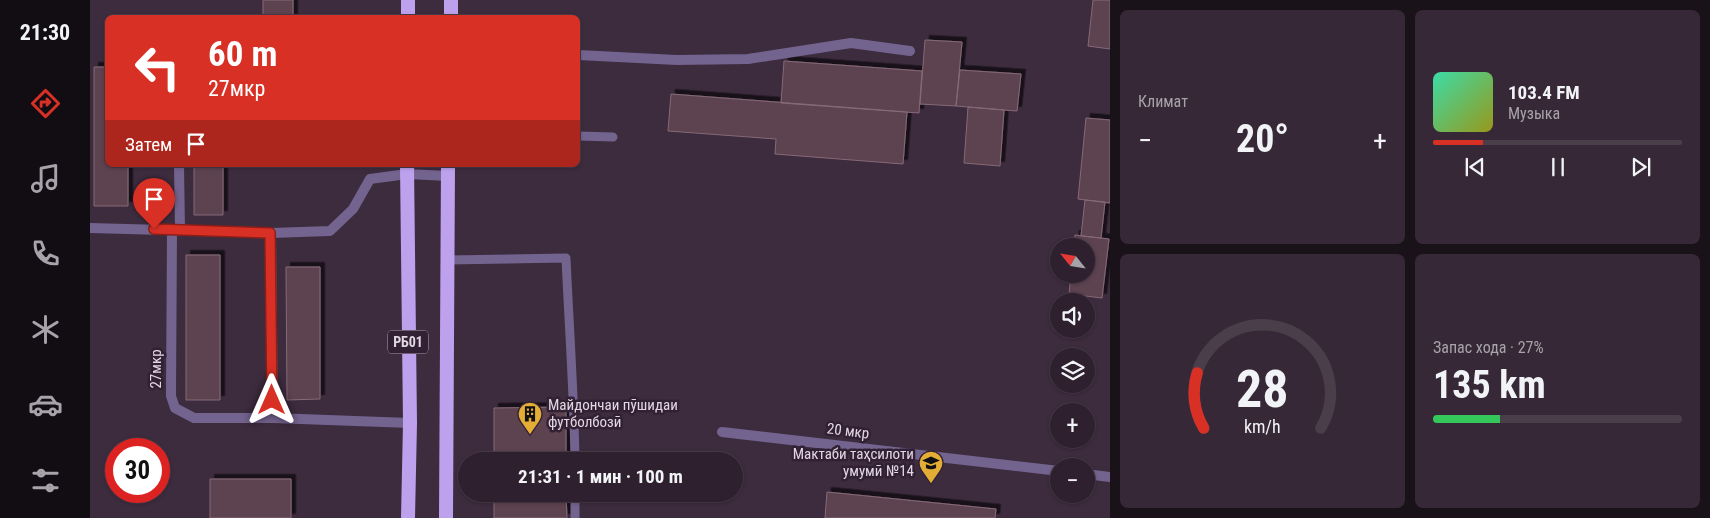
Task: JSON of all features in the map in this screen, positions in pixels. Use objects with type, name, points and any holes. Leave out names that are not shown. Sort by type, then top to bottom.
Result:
[{"type":"highway","points":[[408,0],[408,15]]},
{"type":"highway","points":[[451,0],[451,15]]},
{"type":"highway","name":"РБ01","points":[[407,170],[410,423],[408,518]]},
{"type":"highway","name":"РБ01","points":[[446,518],[448,170]]},
{"type":"street","points":[[580,55],[677,60],[748,58],[851,43],[910,51]]},
{"type":"street","name":"27мкр","points":[[180,167],[171,396],[175,408],[194,418],[273,418],[410,423]]},
{"type":"street","points":[[90,228],[270,233],[330,231],[353,209],[370,179],[407,170],[448,170]]},
{"type":"street","points":[[270,233],[273,418]]},
{"type":"street","name":"20 мкр","points":[[722,432],[1050,470]]},
{"type":"street","points":[[1095,475],[1110,477]]},
{"type":"lane","points":[[580,136],[613,137]]},
{"type":"lane","points":[[447,260],[566,258],[575,452]]},
{"type":"lane","points":[[575,502],[575,518]]},
{"type":"building","points":[[263,0],[293,0],[293,15],[263,15]]},
{"type":"building","points":[[1093,0],[1110,0],[1110,49],[1088,46]]},
{"type":"building","points":[[925,40],[962,42],[956,106],[920,104]]},
{"type":"building","points":[[784,61],[922,71],[919,113],[781,103]]},
{"type":"building","points":[[94,67],[105,67],[105,167],[128,167],[128,206],[94,206]]},
{"type":"building","points":[[960,70],[1021,74],[1017,111],[956,106]]},
{"type":"building","points":[[671,94],[907,112],[903,164],[775,154],[776,139],[668,131]]},
{"type":"building","points":[[968,107],[1004,110],[1000,166],[964,163]]},
{"type":"building","points":[[1086,118],[1110,120],[1110,203],[1078,199]]},
{"type":"building","points":[[194,167],[223,167],[223,215],[194,215]]},
{"type":"building","points":[[1085,200],[1105,202],[1101,238],[1081,236]]},
{"type":"building","points":[[1075,235],[1109,239],[1102,298],[1095,297],[1095,293],[1069,293],[1070,283],[1095,283],[1095,238],[1075,238]]},
{"type":"building","points":[[186,255],[220,255],[220,400],[186,400]]},
{"type":"building","points":[[286,267],[320,267],[320,399],[287,400]]},
{"type":"building","name":"Майдончаи пӯшидаи футболбозӣ","points":[[566,407],[566,452],[494,452],[494,408]]},
{"type":"building","points":[[210,479],[291,479],[291,518],[210,518]]},
{"type":"building","points":[[827,492],[996,509],[995,518],[825,518]]},
{"type":"building","points":[[494,502],[566,502],[567,518],[494,518]]},
{"type":"place","name":"Майдончаи пӯшидаи футболбозӣ","points":[[530,435]]},
{"type":"place","name":"Мактаби таҳсилоти умумӣ №14","points":[[931,484]]},
{"type":"route","points":[[154,229],[270,233],[272,400]]}]
